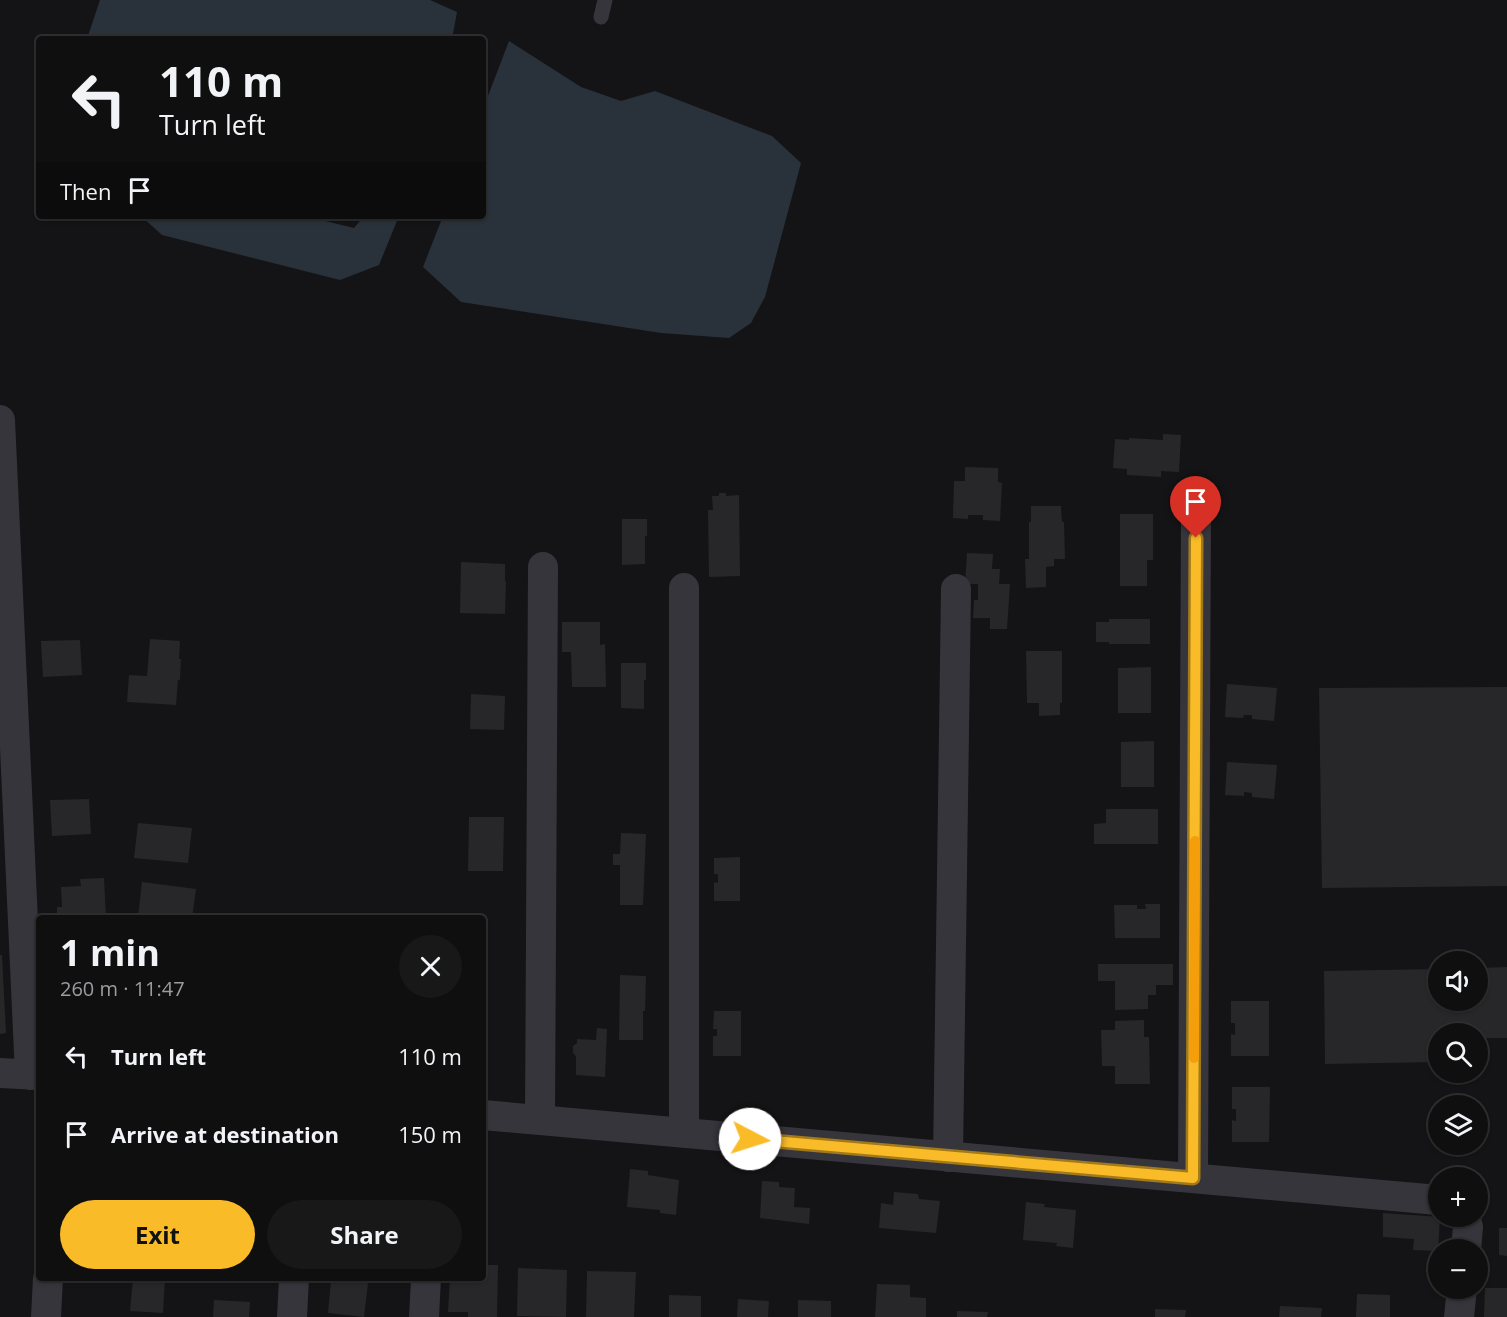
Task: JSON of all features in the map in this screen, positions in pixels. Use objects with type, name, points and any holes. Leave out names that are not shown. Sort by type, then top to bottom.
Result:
[{"type":"street","points":[[0,420],[34,1075],[0,1073]]},
{"type":"street","points":[[1193,1178],[1196,514]]},
{"type":"street","points":[[540,1120],[543,567]]},
{"type":"street","points":[[684,588],[684,1133]]},
{"type":"street","points":[[948,1157],[956,589]]},
{"type":"street","points":[[486,1115],[1428,1199]]},
{"type":"street","points":[[46,1317],[48,1281]]},
{"type":"street","points":[[292,1317],[294,1281]]},
{"type":"street","points":[[424,1317],[426,1281]]},
{"type":"street","points":[[1459,1317],[1461,1299]]},
{"type":"lane","points":[[601,17],[605,0]]},
{"type":"shaded area","points":[[100,0],[430,0],[457,12],[453,36],[88,36]]},
{"type":"shaded area","points":[[509,41],[581,87],[621,101],[655,91],[772,136],[801,163],[765,297],[751,323],[729,338],[661,333],[461,302],[423,267],[442,219],[486,219],[486,101]]},
{"type":"shaded area","points":[[144,219],[317,219],[354,228],[362,219],[398,219],[379,265],[340,280],[162,235]]},
{"type":"building","points":[[1163,434],[1181,435],[1179,472],[1161,471],[1161,477],[1127,475],[1127,469],[1113,468],[1115,439],[1163,440]]},
{"type":"building","points":[[965,467],[998,468],[998,482],[1002,483],[1000,521],[983,520],[983,515],[968,515],[968,519],[953,518],[954,481],[965,481]]},
{"type":"building","points":[[719,493],[726,493],[726,496],[739,495],[740,576],[709,577],[708,510],[713,510],[712,496],[719,496]]},
{"type":"building","points":[[1031,506],[1061,506],[1062,522],[1064,522],[1065,559],[1054,559],[1054,566],[1046,567],[1046,587],[1026,588],[1025,559],[1029,559]]},
{"type":"building","points":[[1120,514],[1153,514],[1153,560],[1147,560],[1147,586],[1120,586]]},
{"type":"building","points":[[622,519],[647,519],[645,564],[622,565]]},
{"type":"building","points":[[967,553],[993,554],[992,569],[1000,569],[999,584],[1010,584],[1007,629],[990,629],[990,618],[973,618],[974,600],[978,600],[978,584],[965,584]]},
{"type":"building","points":[[461,562],[505,564],[505,614],[460,613]]},
{"type":"building","points":[[1109,619],[1150,619],[1150,644],[1096,642],[1096,622],[1109,622]]},
{"type":"building","points":[[562,622],[600,622],[600,645],[605,644],[606,687],[572,687],[571,652],[562,652]]},
{"type":"building","points":[[150,639],[180,641],[180,680],[178,680],[176,705],[127,702],[129,675],[147,676]]},
{"type":"building","points":[[80,640],[82,675],[43,677],[41,641]]},
{"type":"building","points":[[1026,651],[1062,651],[1060,715],[1039,716],[1039,703],[1027,703]]},
{"type":"building","points":[[621,663],[646,663],[644,709],[621,708]]},
{"type":"building","points":[[1151,667],[1151,713],[1118,713],[1118,668]]},
{"type":"building","points":[[1227,684],[1277,688],[1274,721],[1252,719],[1252,715],[1244,715],[1243,718],[1225,717]]},
{"type":"building","points":[[1507,687],[1507,886],[1322,888],[1319,688]]},
{"type":"building","points":[[471,694],[505,696],[504,730],[470,729]]},
{"type":"building","points":[[1154,741],[1154,787],[1121,787],[1121,742]]},
{"type":"building","points":[[1227,762],[1277,765],[1274,799],[1252,797],[1252,793],[1244,792],[1244,796],[1225,795]]},
{"type":"building","points":[[89,799],[91,834],[52,836],[50,800]]},
{"type":"building","points":[[1106,809],[1158,809],[1158,844],[1094,844],[1094,824],[1106,823]]},
{"type":"building","points":[[469,817],[504,817],[503,871],[468,871]]},
{"type":"building","points":[[138,823],[192,828],[188,863],[134,858]]},
{"type":"building","points":[[621,833],[646,834],[643,905],[620,905],[620,865],[613,865],[613,854],[620,854]]},
{"type":"building","points":[[740,857],[740,901],[714,901],[714,882],[718,883],[718,874],[714,874],[714,858]]},
{"type":"building","points":[[104,878],[106,915],[57,915],[57,907],[62,907],[61,887],[81,886],[80,879]]},
{"type":"building","points":[[142,882],[196,889],[192,915],[138,915]]},
{"type":"building","points":[[1145,904],[1160,904],[1160,938],[1115,938],[1114,905],[1137,905],[1137,909],[1146,909]]},
{"type":"building","points":[[0,955],[2,955],[6,1033],[0,1034]]},
{"type":"building","points":[[1098,964],[1173,964],[1173,985],[1156,985],[1156,995],[1148,995],[1148,1009],[1115,1010],[1115,981],[1098,981]]},
{"type":"building","points":[[1507,967],[1507,1038],[1488,1038],[1488,1023],[1428,1023],[1428,1062],[1325,1064],[1324,971],[1428,969],[1428,1011],[1488,1011],[1488,968]]},
{"type":"building","points":[[620,975],[646,976],[643,1040],[619,1040]]},
{"type":"building","points":[[1231,1001],[1269,1001],[1269,1056],[1231,1056],[1231,1034],[1235,1035],[1235,1023],[1231,1023]]},
{"type":"building","points":[[714,1011],[741,1011],[741,1056],[713,1056],[713,1036],[717,1036],[717,1029],[713,1029]]},
{"type":"building","points":[[1144,1020],[1144,1037],[1149,1037],[1150,1084],[1115,1084],[1115,1066],[1102,1066],[1101,1030],[1115,1030],[1115,1021]]},
{"type":"building","points":[[597,1028],[607,1029],[605,1077],[576,1075],[576,1056],[573,1053],[573,1046],[577,1043],[577,1039],[596,1040]]},
{"type":"building","points":[[1232,1087],[1270,1087],[1269,1142],[1232,1142],[1232,1120],[1236,1121],[1236,1109],[1232,1109]]},
{"type":"building","points":[[630,1169],[648,1171],[648,1175],[679,1180],[676,1215],[660,1213],[660,1210],[627,1207]]},
{"type":"building","points":[[762,1181],[779,1182],[779,1187],[795,1188],[794,1207],[810,1208],[809,1224],[760,1218]]},
{"type":"building","points":[[894,1192],[918,1194],[919,1199],[940,1201],[936,1233],[879,1228],[881,1203],[893,1205]]},
{"type":"building","points":[[1026,1202],[1045,1204],[1044,1207],[1076,1210],[1073,1248],[1056,1246],[1057,1243],[1023,1240]]},
{"type":"building","points":[[1383,1213],[1428,1216],[1428,1227],[1439,1227],[1439,1239],[1428,1239],[1428,1251],[1413,1250],[1414,1239],[1383,1237]]},
{"type":"building","points":[[1499,1228],[1507,1228],[1507,1256],[1499,1255]]},
{"type":"building","points":[[486,1265],[498,1265],[497,1317],[468,1317],[468,1312],[448,1312],[450,1281],[486,1281]]},
{"type":"building","points":[[518,1268],[567,1270],[566,1317],[517,1316]]},
{"type":"building","points":[[587,1271],[636,1272],[634,1317],[586,1317]]},
{"type":"building","points":[[133,1281],[165,1281],[163,1313],[130,1311]]},
{"type":"building","points":[[331,1281],[368,1283],[364,1317],[328,1313]]},
{"type":"building","points":[[877,1284],[910,1285],[910,1297],[926,1298],[926,1317],[875,1317]]},
{"type":"building","points":[[1488,1288],[1507,1288],[1507,1317],[1484,1317],[1485,1299],[1488,1299]]},
{"type":"building","points":[[1357,1294],[1390,1295],[1390,1317],[1356,1317]]},
{"type":"building","points":[[669,1295],[701,1296],[701,1317],[669,1317]]},
{"type":"building","points":[[738,1299],[769,1301],[768,1317],[737,1317]]},
{"type":"building","points":[[214,1300],[250,1302],[249,1317],[213,1317]]},
{"type":"building","points":[[798,1300],[831,1301],[831,1317],[798,1317]]},
{"type":"building","points":[[1280,1306],[1322,1308],[1321,1317],[1279,1317]]},
{"type":"building","points":[[1155,1309],[1186,1310],[1185,1317],[1155,1317]]},
{"type":"building","points":[[957,1311],[988,1312],[987,1317],[957,1317]]},
{"type":"slow traffic","points":[[1194,1058],[1195,841]]},
{"type":"route","points":[[750,1139],[1193,1178],[1196,538]]}]
